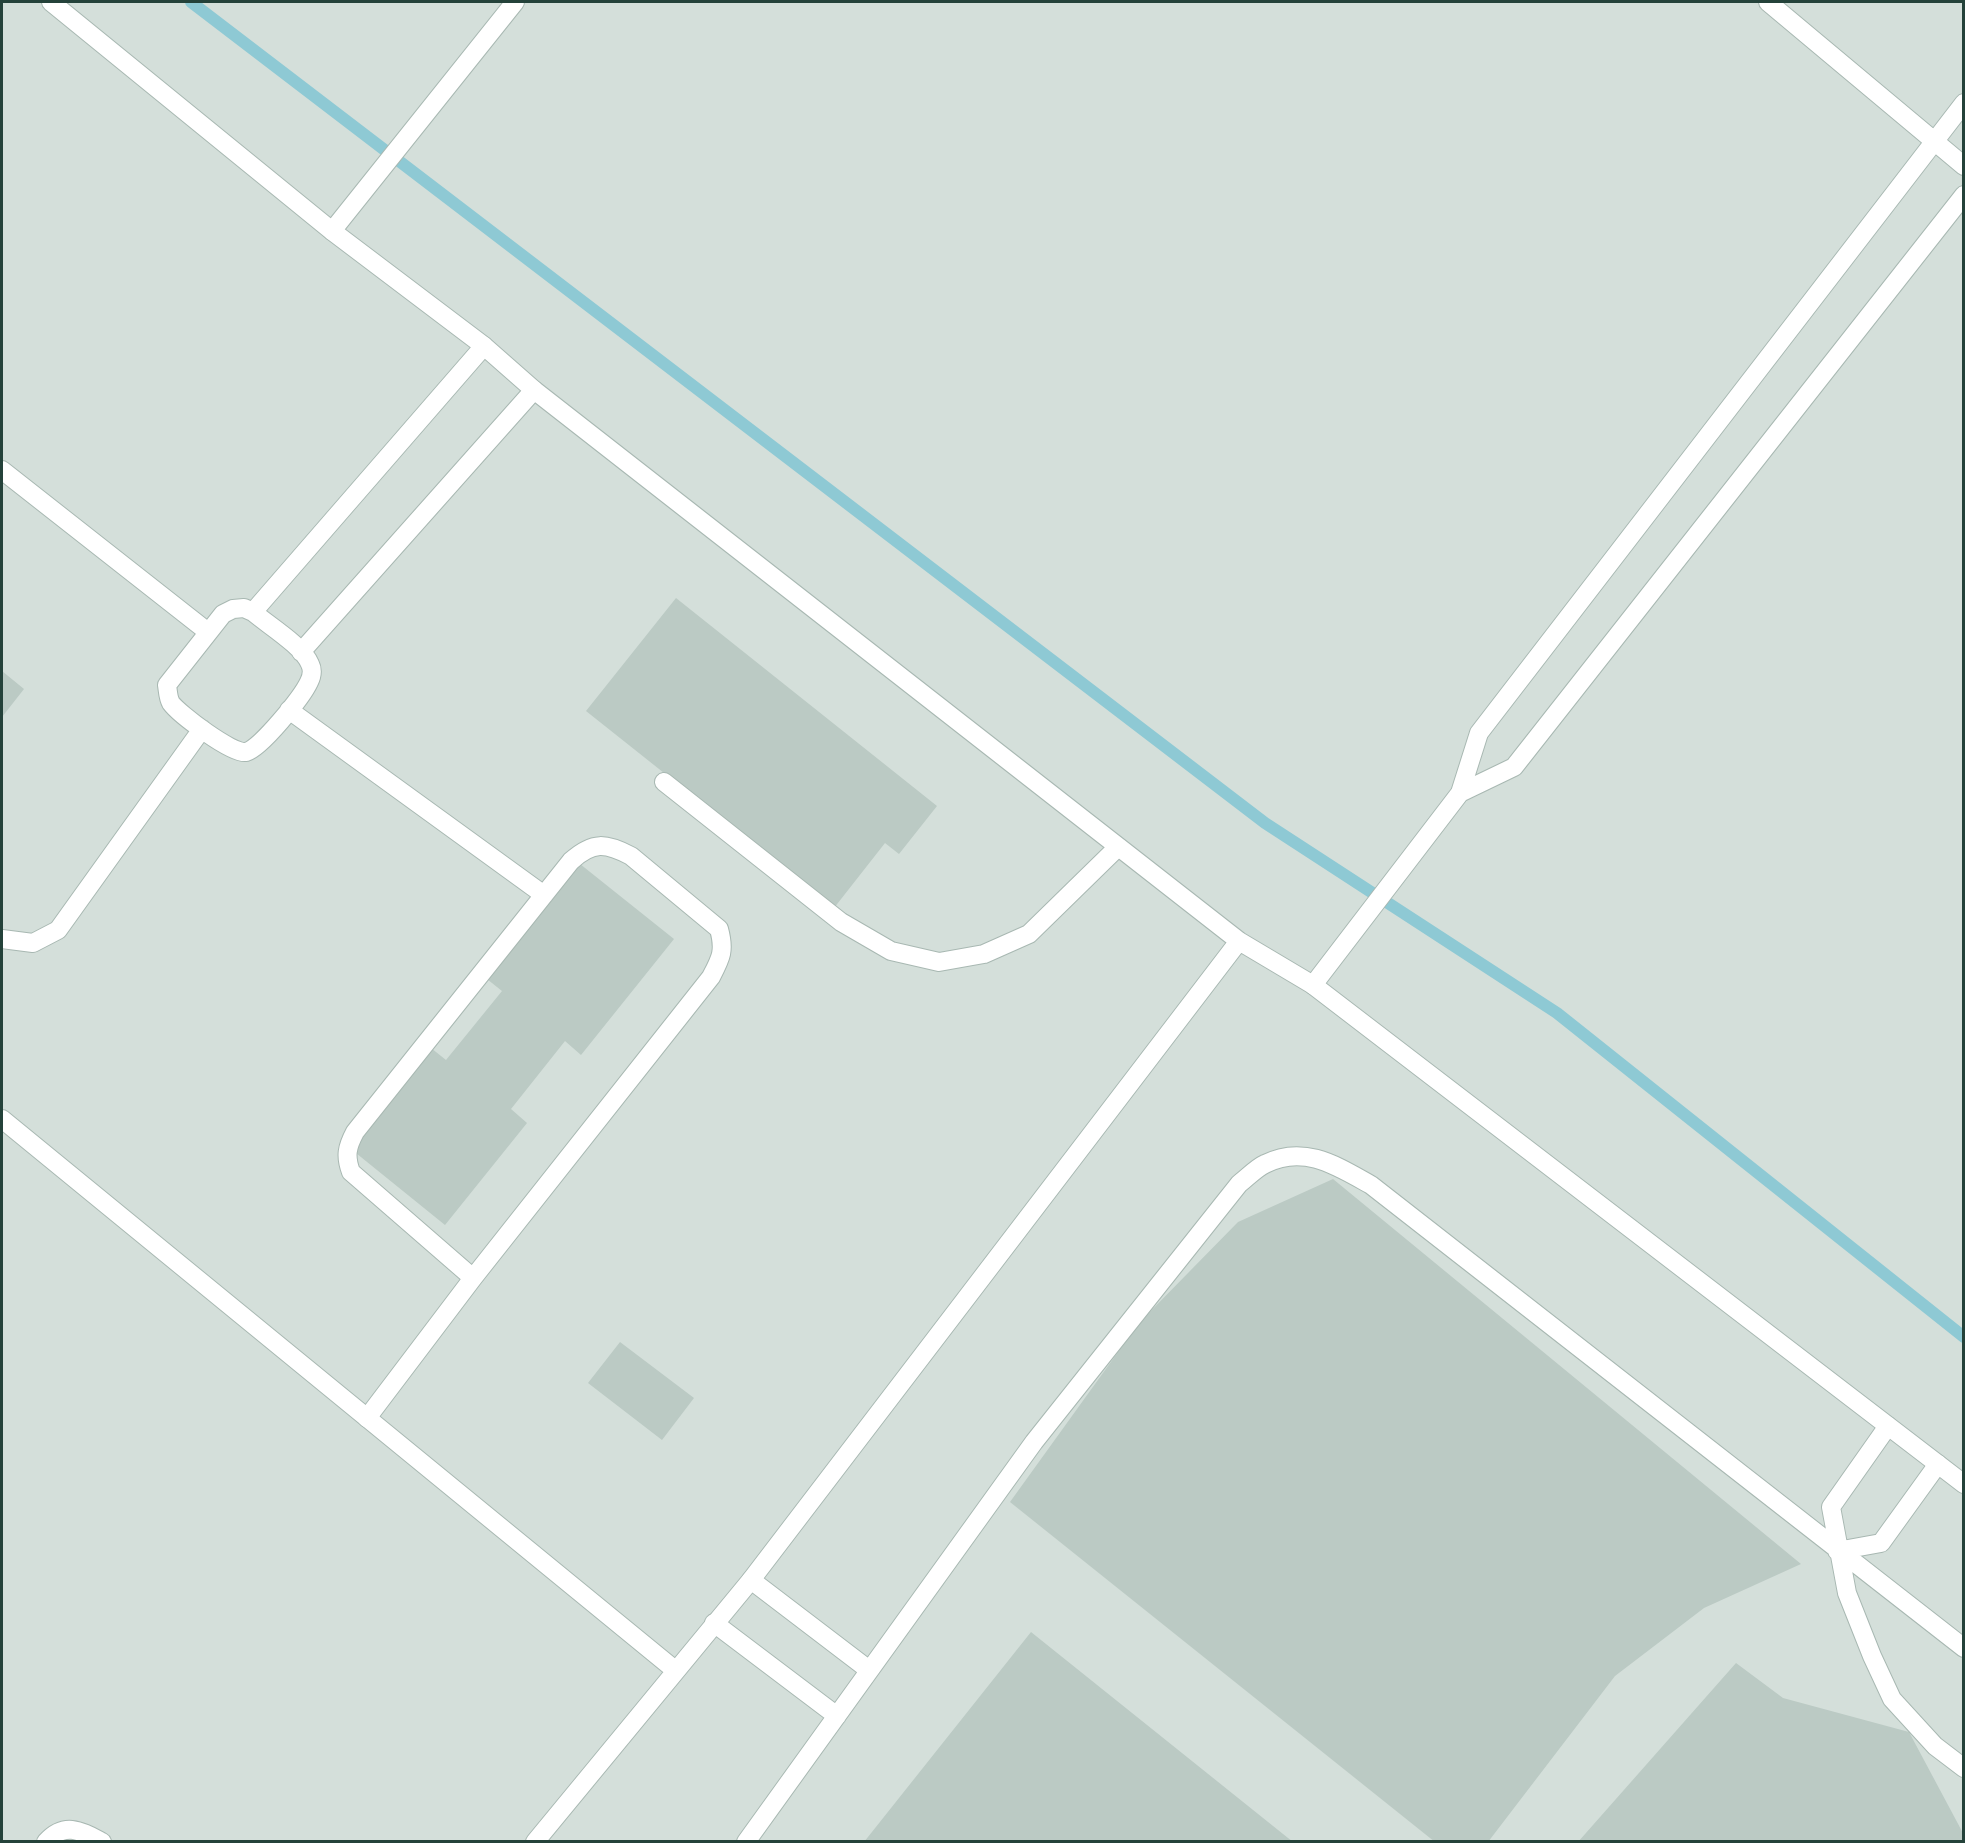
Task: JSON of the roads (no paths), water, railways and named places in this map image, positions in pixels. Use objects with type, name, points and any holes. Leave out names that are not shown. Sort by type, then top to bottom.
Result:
[{"type":"street","points":[[51,2],[332,231],[484,346],[534,390],[1239,941],[1313,985],[1964,1484]]},
{"type":"street","points":[[332,231],[371,179],[514,2]]},
{"type":"street","points":[[1768,2],[1964,166]]},
{"type":"street","points":[[1313,985],[1397,879],[1460,793],[1479,733],[1964,103]]},
{"type":"street","points":[[1460,793],[1514,767],[1964,195]]},
{"type":"street","points":[[253,612],[484,346]]},
{"type":"street","points":[[302,652],[534,390]]},
{"type":"street","points":[[2,470],[208,632]]},
{"type":"street","points":[[244,608],[253,612],[302,652],[312,672],[309,682],[289,710],[258,746],[240,753],[202,729],[171,703],[167,685],[224,614],[233,609],[244,608]]},
{"type":"street","points":[[289,710],[544,895]]},
{"type":"street","points":[[2,939],[33,943],[58,930],[202,729]]},
{"type":"street","points":[[664,782],[841,922],[891,951],[939,962],[984,954],[1029,934],[1118,847]]},
{"type":"street","points":[[367,1418],[473,1278],[711,977],[721,957],[723,944],[719,930],[631,856],[616,848],[599,846],[584,849],[571,861],[355,1132],[347,1148],[347,1159],[351,1172],[473,1278]]},
{"type":"street","points":[[535,1842],[751,1580],[1239,941]]},
{"type":"street","points":[[2,1119],[675,1670]]},
{"type":"street","points":[[746,1842],[1034,1442],[1239,1184],[1265,1164],[1297,1154],[1332,1163],[1371,1185],[1964,1648]]},
{"type":"street","points":[[1888,1426],[1831,1508],[1847,1593],[1892,1699],[1935,1746],[1964,1768]]},
{"type":"street","points":[[1838,1551],[1881,1543],[1938,1464]]},
{"type":"street","points":[[751,1580],[869,1670]]},
{"type":"street","points":[[714,1623],[837,1716]]},
{"type":"street","points":[[46,1842],[54,1833],[69,1828],[102,1842]]},
{"type":"waterway","points":[[191,2],[1265,823],[1557,1013],[1964,1337]]}]
